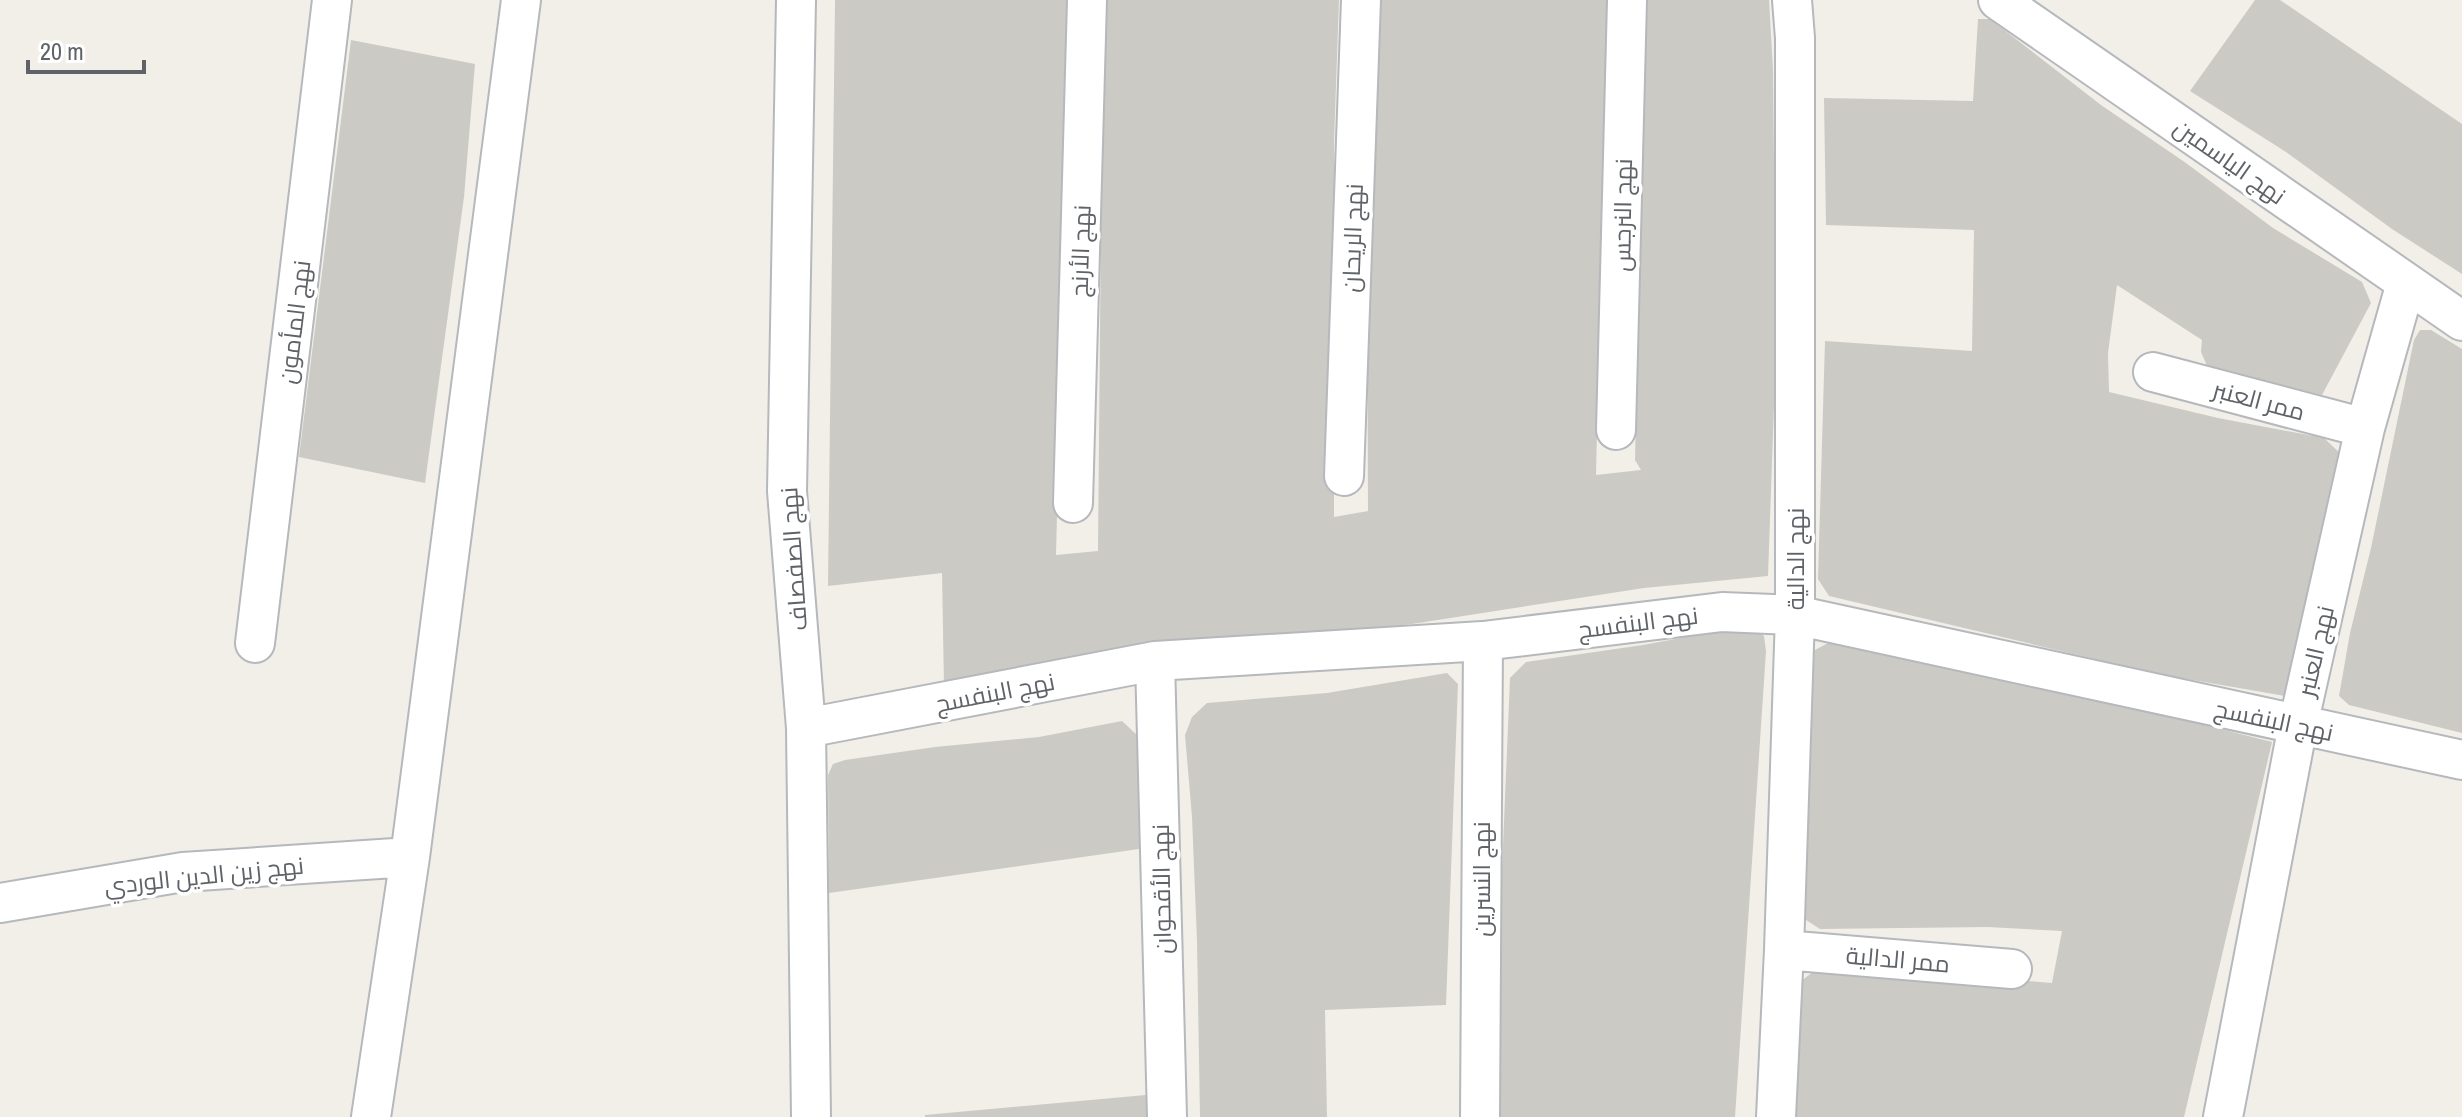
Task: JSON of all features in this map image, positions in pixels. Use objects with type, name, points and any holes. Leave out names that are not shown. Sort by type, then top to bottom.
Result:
[{"type":"street","name":"نهج المأمون","points":[[255,643],[332,0]]},
{"type":"street","points":[[371,1117],[410,857],[521,0]]},
{"type":"street","name":"نهج الصفصاف","points":[[796,0],[787,491],[806,728],[811,1117]]},
{"type":"street","name":"نهج الأرنج","points":[[1073,503],[1087,0]]},
{"type":"street","name":"نهج الريحان","points":[[1344,476],[1361,0]]},
{"type":"street","name":"نهج النرجس","points":[[1616,430],[1627,0]]},
{"type":"street","name":"نهج الدالية","points":[[1776,1117],[1795,615],[1795,38],[1792,0]]},
{"type":"street","name":"نهج الياسمين","points":[[1998,0],[2462,321]]},
{"type":"street","name":"نهج العنبر","points":[[2223,1117],[2298,725],[2365,428],[2406,283]]},
{"type":"street","name":"ممر العنبر","points":[[2153,372],[2365,428]]},
{"type":"street","name":"نهج البنفسج","points":[[806,728],[1155,661],[1483,641],[1722,612],[1795,615],[2462,760]]},
{"type":"street","name":"نهج النسرين","points":[[1480,1117],[1483,641]]},
{"type":"street","name":"نهج الأقحوان","points":[[1155,661],[1167,1117]]},
{"type":"street","name":"نهج زين الدين الوردي","points":[[0,903],[183,872],[410,857]]},
{"type":"street","name":"ممر الدالية","points":[[1784,950],[2012,969]]},
{"type":"building","points":[[835,0],[1070,0],[1056,555],[1098,551],[1103,0],[1339,0],[1334,143],[1334,517],[1368,511],[1367,223],[1376,0],[1609,0],[1608,183],[1599,342],[1596,475],[1641,470],[1635,460],[1645,0],[1769,0],[1773,70],[1776,348],[1768,576],[1644,588],[1412,624],[1288,638],[944,687],[942,573],[828,586]]},
{"type":"building","points":[[2255,0],[2280,0],[2462,124],[2462,274],[2392,229],[2286,152],[2190,91]]},
{"type":"building","points":[[1978,19],[1990,19],[2101,105],[2273,228],[2362,282],[2371,303],[2322,395],[2257,379],[2244,379],[2208,368],[2201,352],[2202,340],[2117,285],[2108,353],[2109,392],[2218,418],[2324,438],[2342,455],[2285,696],[2158,674],[1829,596],[1818,579],[1825,341],[1972,351],[1974,230],[1826,225],[1824,98],[1973,101]]},
{"type":"building","points":[[351,40],[475,64],[464,197],[425,483],[299,457]]},
{"type":"building","points":[[2420,330],[2431,330],[2462,349],[2462,733],[2349,705],[2339,696],[2414,340]]},
{"type":"building","points":[[1750,625],[1764,636],[1766,651],[1735,1117],[1498,1117],[1502,870],[1510,678],[1526,662]]},
{"type":"building","points":[[1832,641],[2272,742],[2184,1117],[1792,1117],[1801,981],[1813,972],[1910,971],[2052,983],[2062,931],[1988,927],[1820,929],[1803,918],[1811,652]]},
{"type":"building","points":[[1447,673],[1458,684],[1446,1005],[1325,1010],[1327,1117],[1200,1117],[1197,941],[1185,735],[1192,717],[1207,703],[1327,693]]},
{"type":"building","points":[[1122,721],[1139,737],[1146,848],[829,893],[828,775],[833,764],[935,747],[1039,737]]},
{"type":"building","points":[[1157,1094],[1158,1117],[925,1117],[925,1115]]}]
